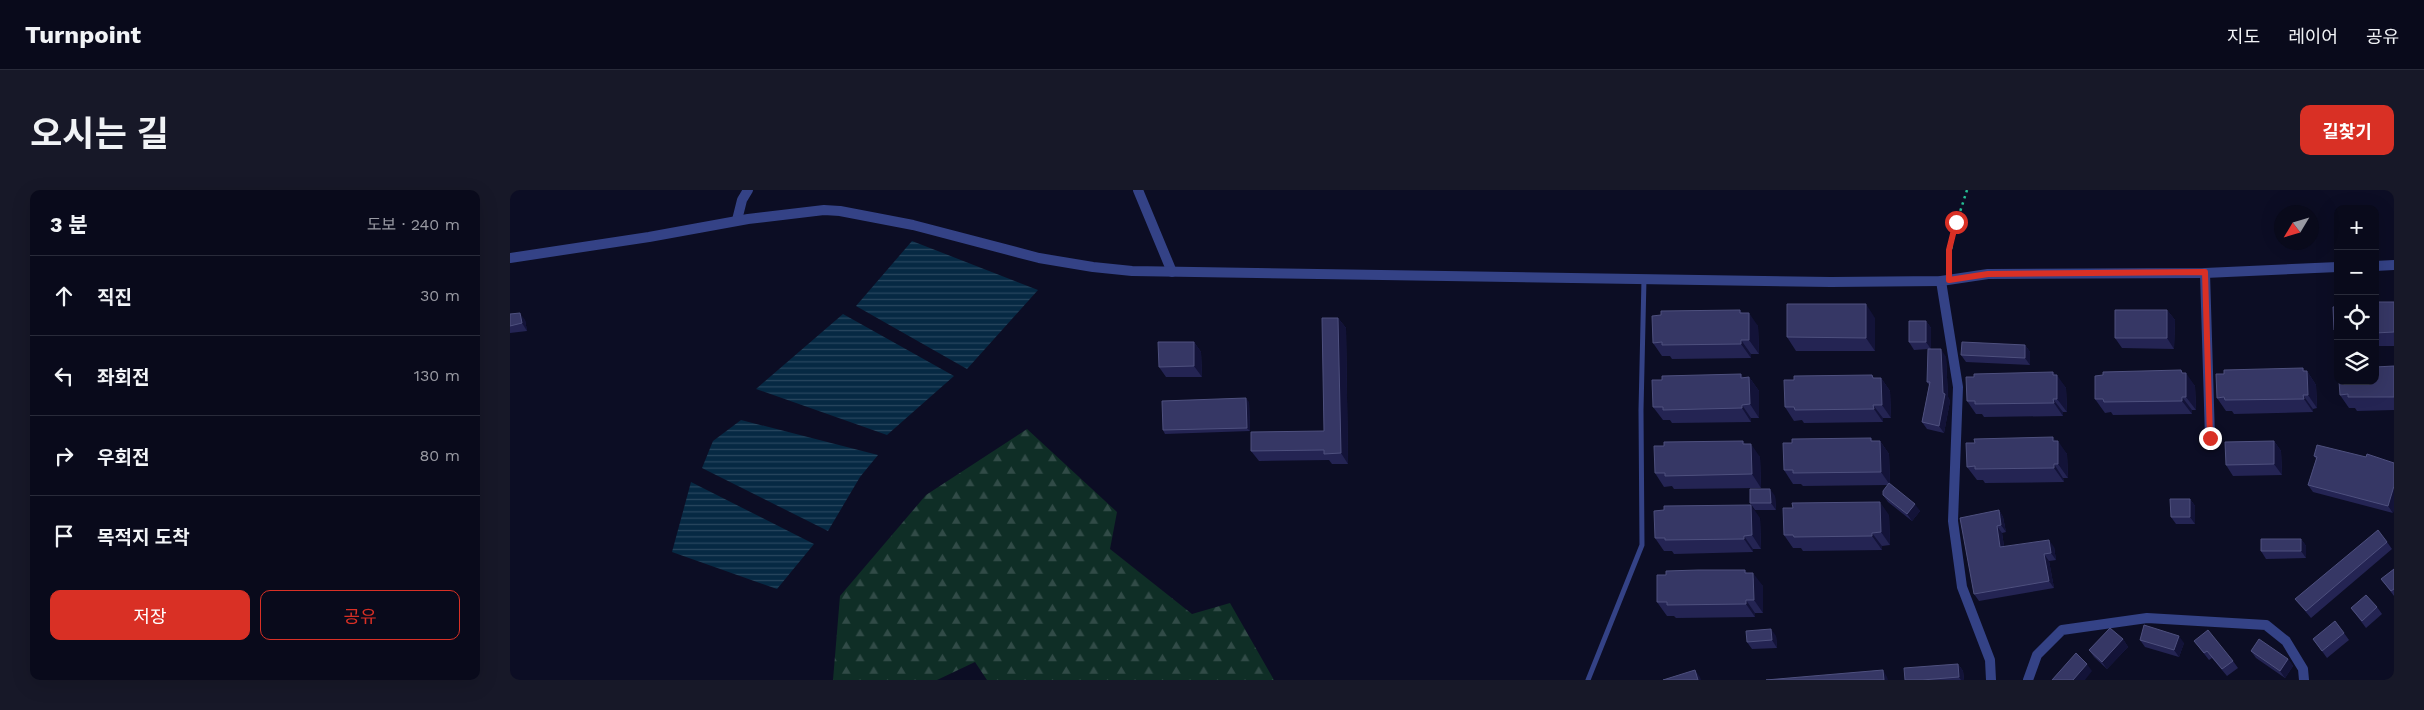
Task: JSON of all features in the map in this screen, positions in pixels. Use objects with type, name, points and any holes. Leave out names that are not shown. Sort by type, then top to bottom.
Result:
[{"type":"street","points":[[736,220],[742,200],[748,190]]},
{"type":"street","points":[[1138,190],[1172,272]]},
{"type":"street","points":[[510,258],[649,237],[736,220],[808,210],[840,211],[912,225],[1058,262],[1093,268],[1172,272],[1644,279],[1945,280],[1988,274],[2205,272],[2334,267]]},
{"type":"street","points":[[2379,266],[2394,265]]},
{"type":"street","points":[[2205,272],[2210,438]]},
{"type":"street","points":[[1945,280],[1958,387],[1954,521],[1962,587],[1990,660],[1991,680]]},
{"type":"street","points":[[2028,680],[2037,655],[2062,630],[2147,618],[2266,624],[2286,641],[2303,669],[2304,680]]},
{"type":"lane","points":[[1588,680],[1642,546],[1641,410],[1644,279]]},
{"type":"path","points":[[1945,280],[1949,250],[1967,190]]},
{"type":"green space","points":[[1027,429],[1117,512],[1110,549],[1192,614],[1230,603],[1274,680],[987,680],[975,662],[937,680],[833,680],[840,596],[926,495]]},
{"type":"water","points":[[912,241],[1038,290],[967,369],[856,306]]},
{"type":"water","points":[[843,314],[954,376],[887,435],[756,389]]},
{"type":"water","points":[[741,420],[878,455],[860,477],[828,531],[702,468],[713,441]]},
{"type":"water","points":[[691,482],[814,544],[777,589],[672,552]]},
{"type":"building","points":[[2379,302],[2394,302],[2394,332],[2379,333]]},
{"type":"building","points":[[1787,304],[1866,304],[1866,338],[1787,337]]},
{"type":"building","points":[[1740,310],[1740,313],[1749,313],[1749,340],[1741,340],[1741,344],[1662,345],[1662,342],[1653,343],[1652,316],[1661,315],[1661,311]]},
{"type":"building","points":[[2115,310],[2167,310],[2167,338],[2115,338]]},
{"type":"building","points":[[520,313],[522,323],[510,326],[510,314]]},
{"type":"building","points":[[1322,318],[1338,318],[1341,453],[1324,454],[1324,450],[1251,451],[1251,432],[1324,431]]},
{"type":"building","points":[[1909,321],[1926,321],[1926,342],[1909,342]]},
{"type":"building","points":[[1158,342],[1194,342],[1194,366],[1159,367]]},
{"type":"building","points":[[1962,342],[2025,345],[2025,358],[1961,355]]},
{"type":"building","points":[[1928,349],[1941,349],[1943,393],[1945,394],[1939,426],[1922,422],[1930,382],[1927,382]]},
{"type":"building","points":[[2394,366],[2394,397],[2348,397],[2348,394],[2340,395],[2339,385],[2379,385],[2379,367]]},
{"type":"building","points":[[2303,368],[2303,371],[2307,371],[2308,395],[2303,395],[2304,399],[2225,400],[2224,397],[2217,398],[2216,374],[2224,374],[2224,370]]},
{"type":"building","points":[[2181,370],[2182,373],[2186,373],[2186,397],[2182,397],[2182,401],[2104,402],[2103,399],[2095,399],[2095,376],[2103,375],[2103,372]]},
{"type":"building","points":[[2053,372],[2053,375],[2057,375],[2057,399],[2053,399],[2054,403],[1975,404],[1975,401],[1967,401],[1966,377],[1974,377],[1974,374]]},
{"type":"building","points":[[1741,374],[1741,378],[1749,377],[1750,404],[1742,405],[1742,408],[1663,410],[1663,407],[1653,407],[1652,380],[1662,380],[1662,376]]},
{"type":"building","points":[[1872,375],[1873,378],[1881,378],[1882,405],[1873,405],[1874,409],[1795,410],[1794,407],[1785,407],[1784,380],[1794,380],[1794,376]]},
{"type":"building","points":[[1246,398],[1247,428],[1163,430],[1162,401]]},
{"type":"building","points":[[2053,437],[2053,441],[2058,441],[2058,464],[2054,464],[2054,468],[1975,469],[1975,466],[1967,467],[1966,443],[1975,443],[1974,439]]},
{"type":"building","points":[[1871,438],[1871,441],[1880,441],[1881,472],[1793,473],[1793,470],[1784,470],[1783,443],[1792,443],[1792,439]]},
{"type":"building","points":[[1743,441],[1743,444],[1751,444],[1752,474],[1665,476],[1665,473],[1655,473],[1654,446],[1664,446],[1664,442]]},
{"type":"building","points":[[2274,441],[2274,464],[2226,465],[2225,442]]},
{"type":"building","points":[[2317,445],[2366,457],[2367,454],[2394,463],[2394,486],[2388,506],[2308,485],[2317,457],[2314,456]]},
{"type":"building","points":[[1889,483],[1915,504],[1907,514],[1883,495],[1883,491]]},
{"type":"building","points":[[1750,489],[1770,489],[1771,503],[1750,503]]},
{"type":"building","points":[[2170,499],[2190,499],[2190,517],[2171,517]]},
{"type":"building","points":[[1880,502],[1881,532],[1872,533],[1872,536],[1794,537],[1793,535],[1784,535],[1783,508],[1793,508],[1792,503]]},
{"type":"building","points":[[1751,505],[1752,535],[1744,536],[1744,539],[1665,540],[1665,538],[1655,538],[1654,511],[1664,510],[1664,506]]},
{"type":"building","points":[[1999,510],[2001,525],[1997,526],[2000,547],[2049,540],[2051,553],[2044,554],[2049,581],[1974,594],[1960,518]]},
{"type":"building","points":[[2378,530],[2387,542],[2306,611],[2295,599]]},
{"type":"building","points":[[2261,539],[2301,539],[2301,551],[2261,551]]},
{"type":"building","points":[[2394,569],[2394,589],[2391,591],[2381,579]]},
{"type":"building","points":[[1745,570],[1745,573],[1753,573],[1754,600],[1746,600],[1746,604],[1667,605],[1667,602],[1657,602],[1657,575],[1666,575],[1666,571]]},
{"type":"building","points":[[2366,595],[2377,607],[2362,621],[2351,608]]},
{"type":"building","points":[[2335,621],[2344,633],[2322,651],[2313,639]]},
{"type":"building","points":[[2144,625],[2179,636],[2174,650],[2140,640]]},
{"type":"building","points":[[2110,628],[2123,639],[2102,662],[2089,650]]},
{"type":"building","points":[[1771,629],[1772,640],[1747,642],[1746,631]]},
{"type":"building","points":[[2208,630],[2233,661],[2222,669],[2207,651],[2204,653],[2194,641]]},
{"type":"building","points":[[2259,639],[2288,659],[2280,671],[2251,651]]},
{"type":"building","points":[[2076,653],[2087,664],[2073,680],[2052,680]]},
{"type":"building","points":[[1958,664],[1959,677],[1905,680],[1904,668]]},
{"type":"building","points":[[1695,670],[1698,680],[1663,680]]},
{"type":"building","points":[[1883,670],[1884,680],[1766,680]]},
{"type":"route","points":[[1956,222],[1949,250],[1949,280],[1988,274],[2205,272],[2210,438]]}]
